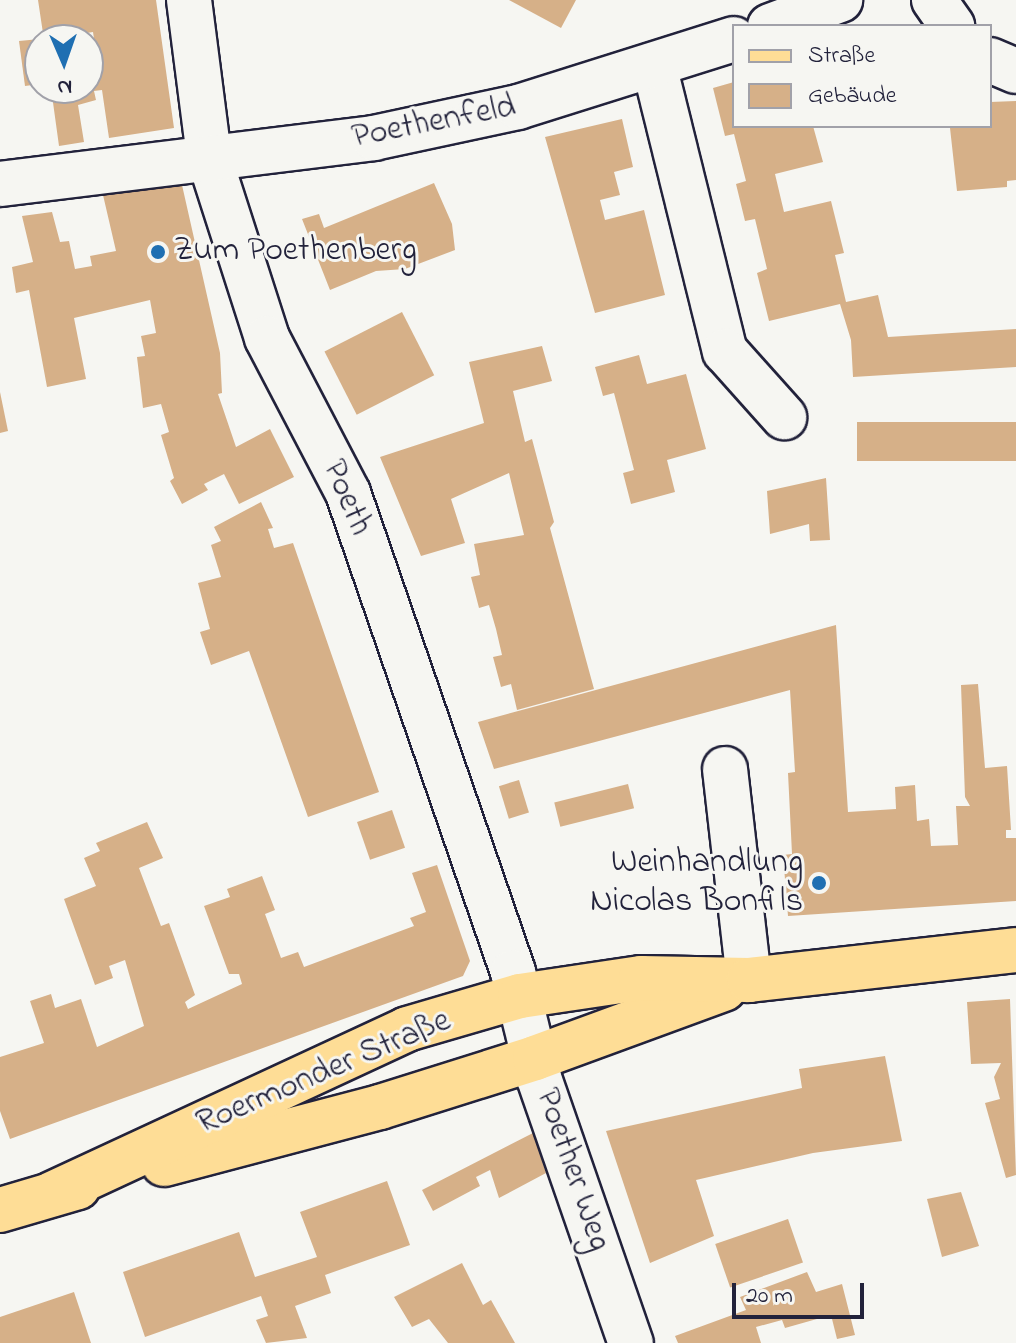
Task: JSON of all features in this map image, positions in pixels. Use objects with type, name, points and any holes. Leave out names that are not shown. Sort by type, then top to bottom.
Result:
[{"type":"main road","name":"Roermonder Straße","points":[[52,1194],[407,1029],[520,996],[641,978],[749,980],[1016,950]]},
{"type":"main road","name":"Roermonder Straße","points":[[0,1210],[380,1107],[535,1058],[749,980]]},
{"type":"street","name":"Poeth","points":[[189,0],[209,157],[267,338],[348,493],[520,996]]},
{"type":"street","points":[[775,24],[840,0]]},
{"type":"street","points":[[934,0],[951,24]]},
{"type":"street","name":"Poethenfeld","points":[[0,184],[138,164],[374,138],[518,107],[732,40]]},
{"type":"street","points":[[992,61],[1016,71]]},
{"type":"street","points":[[654,65],[725,351],[784,417]]},
{"type":"street","points":[[725,769],[749,980]]},
{"type":"street","name":"Poether Weg","points":[[520,996],[535,1058],[631,1343]]},
{"type":"building","points":[[38,0],[156,0],[174,128],[109,138],[104,104],[104,24],[42,24]]},
{"type":"building","points":[[509,0],[576,0],[561,28]]},
{"type":"building","points":[[19,41],[24,41],[24,78]]},
{"type":"building","points":[[732,83],[732,128],[814,128],[823,162],[775,174],[784,212],[831,201],[844,253],[835,255],[846,302],[878,295],[888,337],[1016,329],[1016,367],[853,377],[851,340],[840,304],[769,321],[757,273],[767,269],[755,219],[745,221],[736,184],[746,181],[734,134],[725,136],[713,88]]},
{"type":"building","points":[[1016,101],[1016,180],[1007,181],[1007,187],[957,191],[950,128],[992,128],[992,102]]},
{"type":"building","points":[[53,104],[82,104],[78,105],[84,142],[59,146]]},
{"type":"building","points":[[622,119],[633,167],[614,172],[620,195],[600,200],[605,220],[644,210],[665,295],[595,313],[545,137]]},
{"type":"building","points":[[434,183],[452,224],[455,250],[405,269],[376,271],[330,290],[302,219],[319,214],[324,228]]},
{"type":"building","points":[[182,185],[220,353],[222,393],[218,394],[236,447],[270,429],[294,477],[239,504],[224,474],[204,484],[208,490],[182,504],[170,481],[174,478],[161,435],[169,432],[161,404],[143,408],[137,357],[145,356],[141,336],[156,333],[150,300],[74,318],[86,379],[47,387],[29,290],[16,293],[12,267],[33,262],[22,216],[52,212],[60,242],[69,241],[75,269],[92,266],[90,256],[116,251],[103,195]]},
{"type":"building","points":[[402,312],[434,375],[357,415],[324,351]]},
{"type":"building","points":[[542,346],[552,381],[513,391],[525,442],[532,439],[554,522],[550,528],[594,689],[517,710],[511,684],[501,687],[493,657],[502,655],[489,605],[479,608],[471,577],[480,575],[474,544],[524,535],[509,473],[451,499],[465,543],[421,556],[380,457],[484,423],[469,362]]},
{"type":"building","points":[[639,355],[647,384],[686,374],[706,449],[667,460],[675,492],[631,504],[623,473],[634,470],[624,431],[614,393],[603,396],[595,367]]},
{"type":"building","points":[[0,392],[8,431],[0,433]]},
{"type":"building","points":[[857,422],[1016,422],[1016,461],[857,461]]},
{"type":"building","points":[[826,478],[830,540],[810,541],[809,524],[770,534],[767,491]]},
{"type":"building","points":[[261,502],[273,528],[268,529],[274,548],[293,543],[379,792],[308,817],[249,651],[211,665],[200,632],[210,629],[198,583],[221,577],[211,545],[221,541],[214,527]]},
{"type":"building","points":[[836,625],[848,812],[896,809],[895,787],[915,785],[917,821],[929,819],[931,846],[958,845],[956,806],[970,806],[965,797],[961,685],[978,684],[985,768],[1007,766],[1011,830],[1006,830],[1006,838],[1016,838],[1016,901],[788,916],[783,855],[792,854],[788,773],[795,772],[790,690],[494,769],[478,722]]},
{"type":"building","points":[[519,780],[529,813],[509,819],[499,786]]},
{"type":"building","points":[[628,784],[634,808],[560,827],[554,802]]},
{"type":"building","points":[[392,810],[405,848],[370,860],[357,822]]},
{"type":"building","points":[[147,822],[163,858],[139,868],[161,926],[169,923],[195,995],[185,1002],[188,1009],[242,984],[239,974],[229,974],[204,906],[230,897],[227,889],[262,876],[275,910],[265,914],[281,958],[298,952],[304,967],[414,926],[410,918],[426,912],[412,873],[437,865],[470,961],[463,976],[10,1139],[0,1111],[0,1057],[44,1043],[30,1001],[51,994],[55,1008],[81,999],[97,1047],[144,1026],[125,960],[109,966],[113,978],[95,985],[64,899],[96,886],[84,858],[100,851],[96,843]]},
{"type":"building","points":[[1010,999],[1016,1175],[1006,1178],[985,1103],[1000,1099],[994,1077],[1001,1063],[971,1064],[967,1002]]},
{"type":"building","points":[[885,1056],[902,1141],[813,1153],[696,1180],[714,1236],[650,1263],[606,1131],[802,1088],[799,1069]]},
{"type":"building","points":[[533,1133],[546,1173],[499,1198],[490,1170],[476,1177],[480,1186],[433,1211],[422,1190]]},
{"type":"building","points":[[387,1181],[410,1245],[325,1275],[331,1293],[295,1306],[307,1338],[266,1343],[256,1320],[268,1316],[261,1296],[145,1337],[123,1272],[239,1232],[255,1277],[317,1257],[300,1212]]},
{"type":"building","points":[[961,1192],[979,1246],[942,1257],[927,1199]]},
{"type":"building","points":[[788,1219],[803,1262],[730,1288],[715,1244]]},
{"type":"building","points":[[462,1263],[483,1305],[491,1300],[515,1343],[448,1343],[429,1319],[412,1327],[394,1297]]},
{"type":"building","points":[[807,1272],[816,1292],[842,1284],[855,1335],[837,1339],[831,1315],[785,1328],[782,1320],[756,1327],[761,1343],[678,1343],[675,1336],[746,1310],[740,1297]]},
{"type":"building","points":[[74,1292],[91,1343],[0,1343],[0,1317]]},
{"type":"place","name":"Zum Poethenberg","points":[[158,252]]},
{"type":"place","name":"Weinhandlung Nicolas Bonfils","points":[[819,883]]}]
